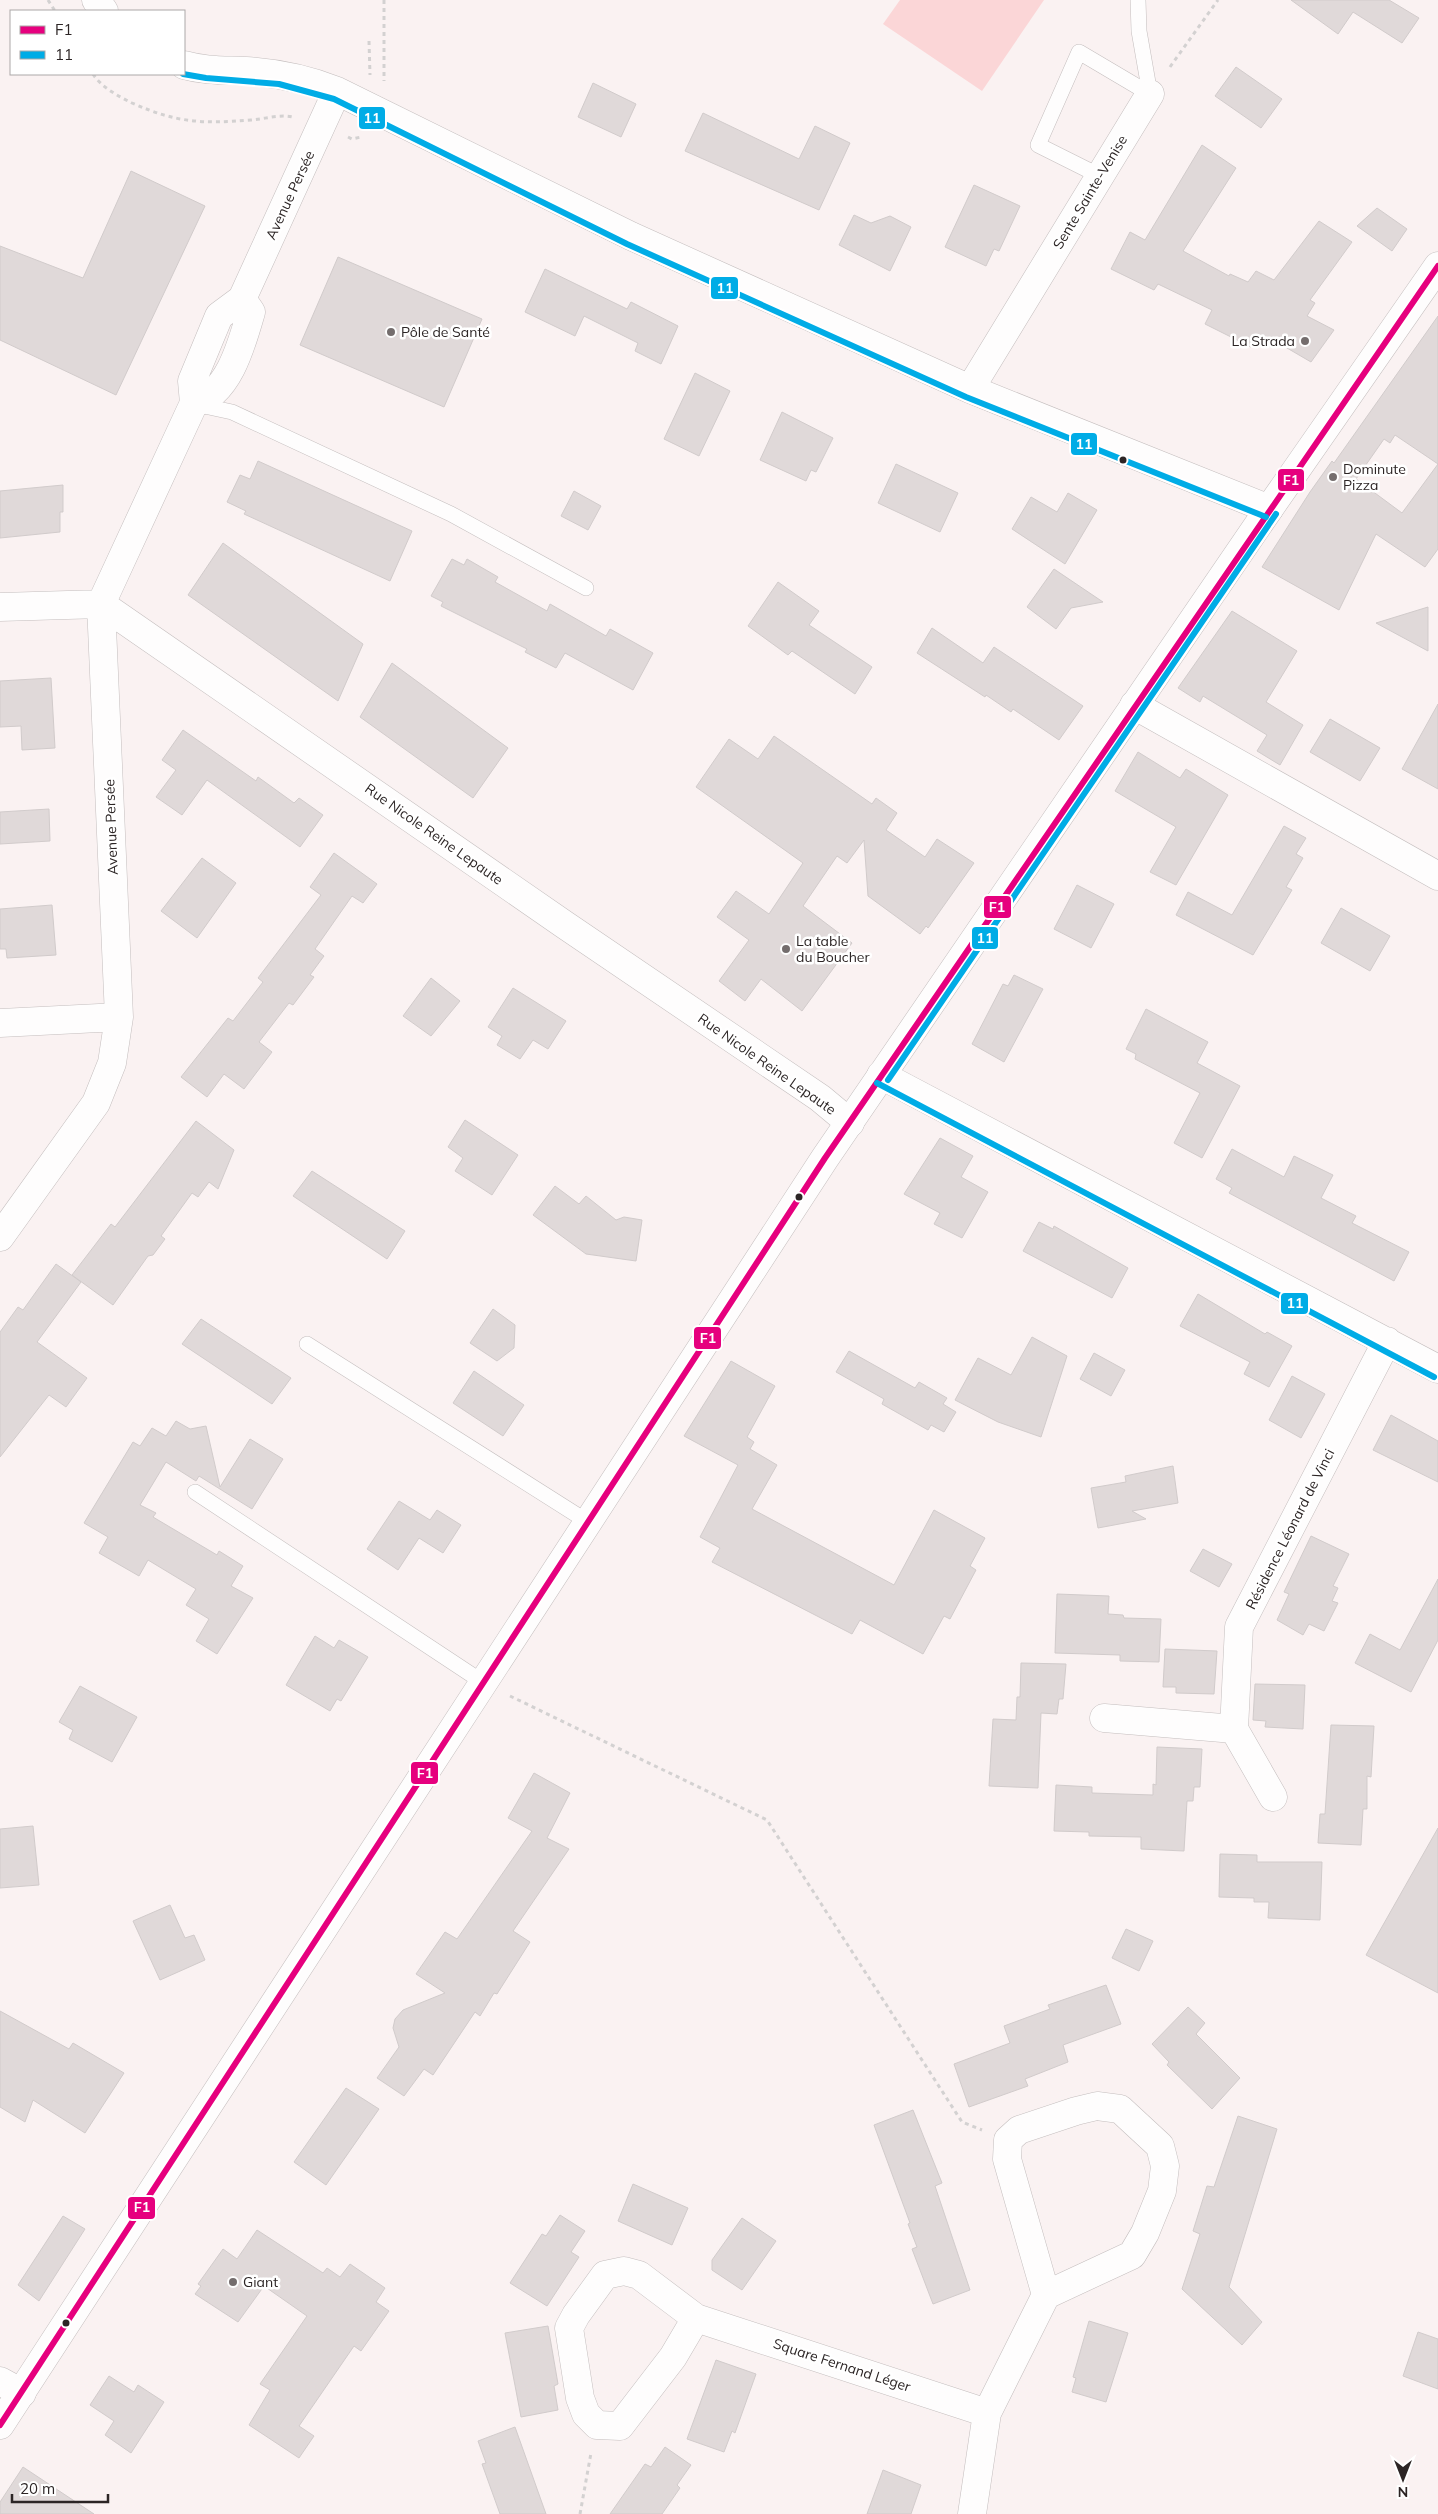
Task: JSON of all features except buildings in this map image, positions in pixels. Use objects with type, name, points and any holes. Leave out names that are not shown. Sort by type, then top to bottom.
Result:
[{"type":"street","points":[[185,65],[219,71],[246,71],[309,80],[337,91],[631,236],[970,389],[1269,509]]},
{"type":"street","name":"Avenue Persée","points":[[0,1237],[96,1103],[112,1063],[119,1017],[101,604],[194,403],[192,381],[219,316],[242,299],[337,91]]},
{"type":"street","name":"Sente Sainte-Venise","points":[[970,389],[1150,94]]},
{"type":"street","points":[[0,2425],[11,2387],[484,1683],[881,1075],[1438,266]]},
{"type":"street","points":[[0,607],[101,604]]},
{"type":"street","name":"Rue Nicole Reine Lepaute","points":[[101,604],[565,925],[820,1098],[850,1123]]},
{"type":"street","points":[[1134,705],[1438,876]]},
{"type":"street","points":[[0,1023],[119,1017]]},
{"type":"street","points":[[881,1075],[1438,1369]]},
{"type":"street","name":"Résidence Léonard de Vinci","points":[[1234,1729],[1239,1627],[1386,1342]]},
{"type":"street","points":[[1104,1718],[1234,1729],[1273,1797]]},
{"type":"street","points":[[972,2514],[987,2413],[1046,2295],[1132,2255],[1145,2233],[1162,2191],[1165,2166],[1160,2146],[1120,2109],[1097,2106],[1019,2130],[1008,2140],[1007,2159],[1046,2295]]},
{"type":"street","name":"Square Fernand Léger","points":[[597,2425],[586,2414],[580,2398],[569,2328],[576,2315],[605,2275],[624,2271],[640,2275],[696,2318],[987,2413]]},
{"type":"street","points":[[597,2425],[620,2426],[673,2357],[696,2318]]},
{"type":"lane","points":[[1138,0],[1139,31],[1150,94]]},
{"type":"lane","points":[[1100,176],[1038,145],[1079,52],[1150,94]]},
{"type":"lane","points":[[194,403],[232,412],[451,514],[586,588]]},
{"type":"lane","points":[[307,1344],[588,1522]]},
{"type":"lane","points":[[195,1492],[484,1683]]},
{"type":"path","points":[[384,0],[384,88]]},
{"type":"path","points":[[1150,94],[1218,0]]},
{"type":"path","points":[[369,41],[370,84]]},
{"type":"path","points":[[93,75],[120,97],[168,118],[206,123],[288,116],[352,139],[367,135]]},
{"type":"path","points":[[484,1683],[767,1820],[962,2122],[1008,2140]]},
{"type":"path","points":[[580,2514],[597,2425]]},
{"type":"shaded area","points":[[900,0],[1044,0],[982,91],[883,24]]},
{"type":"transit line","name":"11","points":[[185,74],[279,84],[334,99],[627,244],[966,397],[1266,517]]},
{"type":"transit line","name":"F1","points":[[0,2425],[825,1158],[1438,266]]},
{"type":"transit line","name":"11","points":[[888,1080],[1276,514]]},
{"type":"transit line","name":"11","points":[[877,1083],[1434,1377]]},
{"type":"place","name":"Pôle de Santé","points":[[391,332]]},
{"type":"place","name":"La Strada","points":[[1305,341]]},
{"type":"place","name":"Dominute Pizza","points":[[1333,477]]},
{"type":"place","name":"La table du Boucher","points":[[786,949]]},
{"type":"place","name":"Giant","points":[[233,2282]]}]
